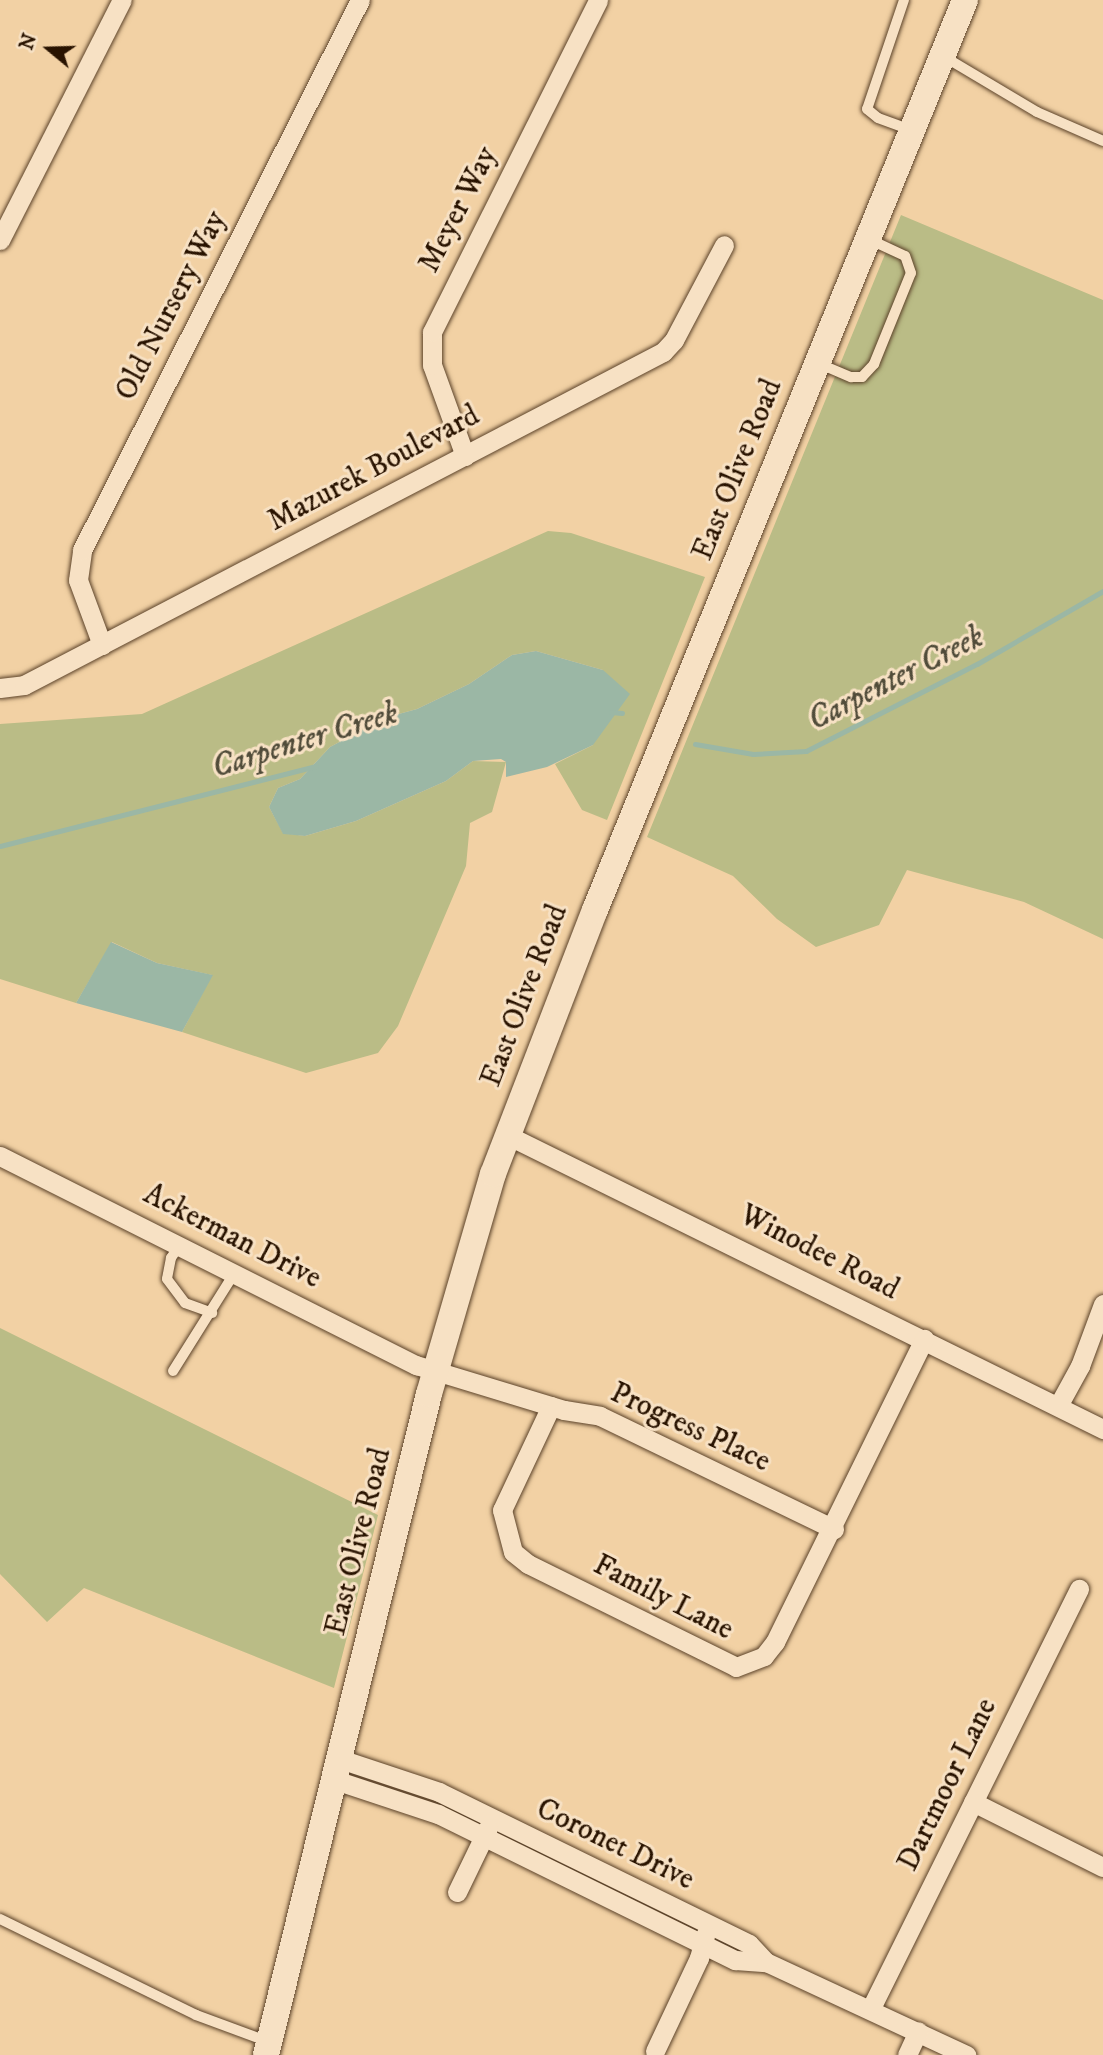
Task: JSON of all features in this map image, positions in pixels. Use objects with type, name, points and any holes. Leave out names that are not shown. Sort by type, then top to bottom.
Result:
[{"type":"street","points":[[0,240],[122,0]]},
{"type":"street","name":"Old Nursery Way","points":[[102,645],[78,580],[82,550],[360,0]]},
{"type":"street","name":"Meyer Way","points":[[465,456],[432,365],[432,332],[598,0]]},
{"type":"street","name":"East Olive Road","points":[[268,2048],[436,1372],[507,1135],[965,0]]},
{"type":"street","name":"Mazurek Boulevard","points":[[0,688],[24,685],[663,352],[674,340],[724,245]]},
{"type":"street","name":"Winodee Road","points":[[507,1135],[1103,1429]]},
{"type":"street","name":"Ackerman Drive","points":[[0,1156],[436,1372]]},
{"type":"street","points":[[1058,1406],[1080,1366],[1103,1304]]},
{"type":"street","name":"Family Lane","points":[[551,1406],[502,1510],[513,1552],[720,1663],[736,1667],[764,1657],[834,1529],[924,1339]]},
{"type":"street","name":"Progress Place","points":[[436,1372],[551,1406],[600,1416],[834,1529]]},
{"type":"street","name":"Dartmoor Lane","points":[[871,2008],[1079,1588]]},
{"type":"street","name":"Coronet Drive","points":[[337,1769],[439,1792],[749,1944],[766,1962]]},
{"type":"street","name":"Coronet Drive","points":[[337,1769],[438,1814],[700,1944],[736,1960],[766,1962],[871,2008],[966,2055]]},
{"type":"street","points":[[973,1802],[1103,1867]]},
{"type":"street","name":"Coronet Drive","points":[[457,1892],[493,1817]]},
{"type":"street","name":"Coronet Drive","points":[[700,1944],[710,1925]]},
{"type":"street","points":[[655,2051],[699,1958],[700,1944]]},
{"type":"street","points":[[907,2055],[918,2031]]},
{"type":"lane","points":[[904,0],[867,108],[878,118],[913,131]]},
{"type":"lane","points":[[943,55],[1037,111],[1103,141]]},
{"type":"lane","points":[[817,363],[851,377],[862,377],[874,363],[911,273],[905,256],[869,239]]},
{"type":"lane","points":[[181,1244],[171,1258],[167,1279],[185,1303],[212,1313]]},
{"type":"lane","points":[[173,1371],[212,1313],[235,1271]]},
{"type":"lane","points":[[0,1919],[268,2048]]},
{"type":"green space","points":[[901,215],[1103,300],[1103,939],[1024,902],[907,870],[879,925],[816,947],[777,919],[733,876],[647,837]]},
{"type":"green space","points":[[548,531],[571,533],[705,577],[607,820],[582,810],[555,764],[593,745],[603,670],[536,651],[512,655],[469,684],[417,709],[384,718],[330,747],[300,779],[278,788],[269,807],[283,833],[305,836],[356,821],[446,781],[473,761],[506,762],[492,812],[470,823],[466,866],[398,1026],[378,1053],[306,1073],[182,1032],[212,975],[157,963],[112,942],[76,1003],[0,979],[0,724],[142,714]]},
{"type":"green space","points":[[0,1328],[378,1515],[334,1688],[84,1588],[47,1622],[0,1574]]},
{"type":"shaded area","points":[[536,651],[603,670],[630,694],[593,745],[547,767],[506,777],[506,762],[501,759],[473,761],[446,781],[356,821],[305,836],[283,834],[269,807],[278,788],[300,779],[330,747],[384,718],[417,709],[469,684],[512,655]]},
{"type":"shaded area","points":[[111,942],[157,963],[213,975],[182,1032],[76,1003]]},
{"type":"waterway","name":"Carpenter Creek","points":[[695,744],[753,754],[806,751],[977,664],[1103,591]]},
{"type":"waterway","name":"Carpenter Creek","points":[[611,712],[622,713]]},
{"type":"waterway","name":"Carpenter Creek","points":[[0,846],[316,766]]}]
